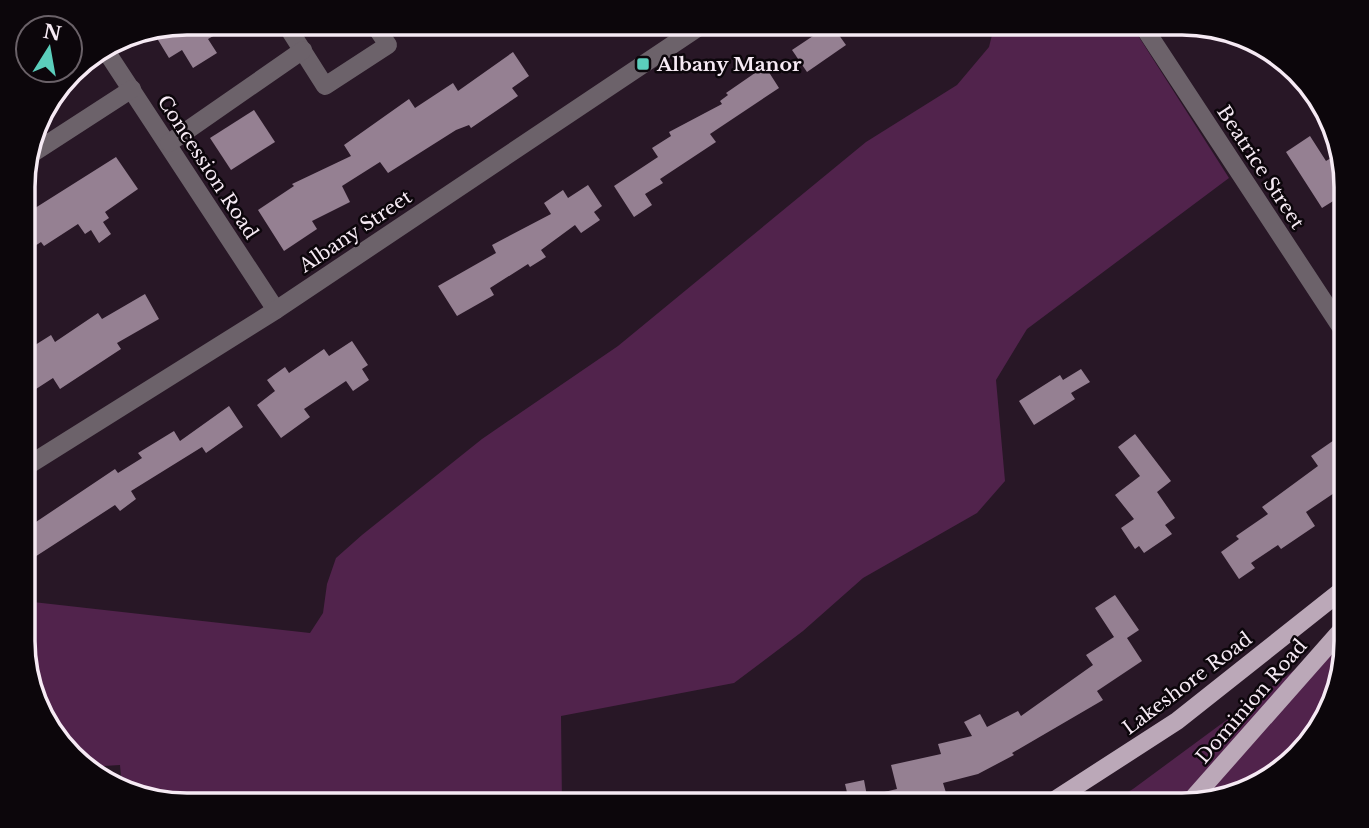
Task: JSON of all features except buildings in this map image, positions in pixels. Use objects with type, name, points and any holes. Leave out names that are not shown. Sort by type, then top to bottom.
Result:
[{"type":"main road","name":"Lakeshore Road","points":[[1066,793],[1177,721],[1334,597]]},
{"type":"main road","name":"Dominion Road","points":[[1198,792],[1334,639]]},
{"type":"street","points":[[293,35],[326,86],[388,45],[381,35]]},
{"type":"street","name":"Albany Street","points":[[35,461],[276,310],[687,35]]},
{"type":"street","name":"Beatrice Street","points":[[1149,35],[1334,317]]},
{"type":"street","points":[[169,143],[303,50]]},
{"type":"street","name":"Concession Road","points":[[109,56],[276,310]]},
{"type":"street","points":[[40,149],[132,89]]},
{"type":"shaded area","points":[[992,35],[1138,35],[1229,178],[1027,329],[996,380],[1005,481],[977,513],[863,578],[803,631],[734,683],[561,716],[562,793],[167,792],[147,788],[121,777],[120,765],[100,766],[61,726],[40,681],[36,661],[35,602],[310,633],[323,613],[327,584],[336,558],[362,535],[482,439],[618,346],[866,142],[957,85],[989,47]]},
{"type":"shaded area","points":[[1334,641],[1329,681],[1314,717],[1296,741],[1267,767],[1231,785],[1212,790],[1192,793],[1126,793]]},
{"type":"place","name":"Albany Manor","points":[[643,64]]}]
